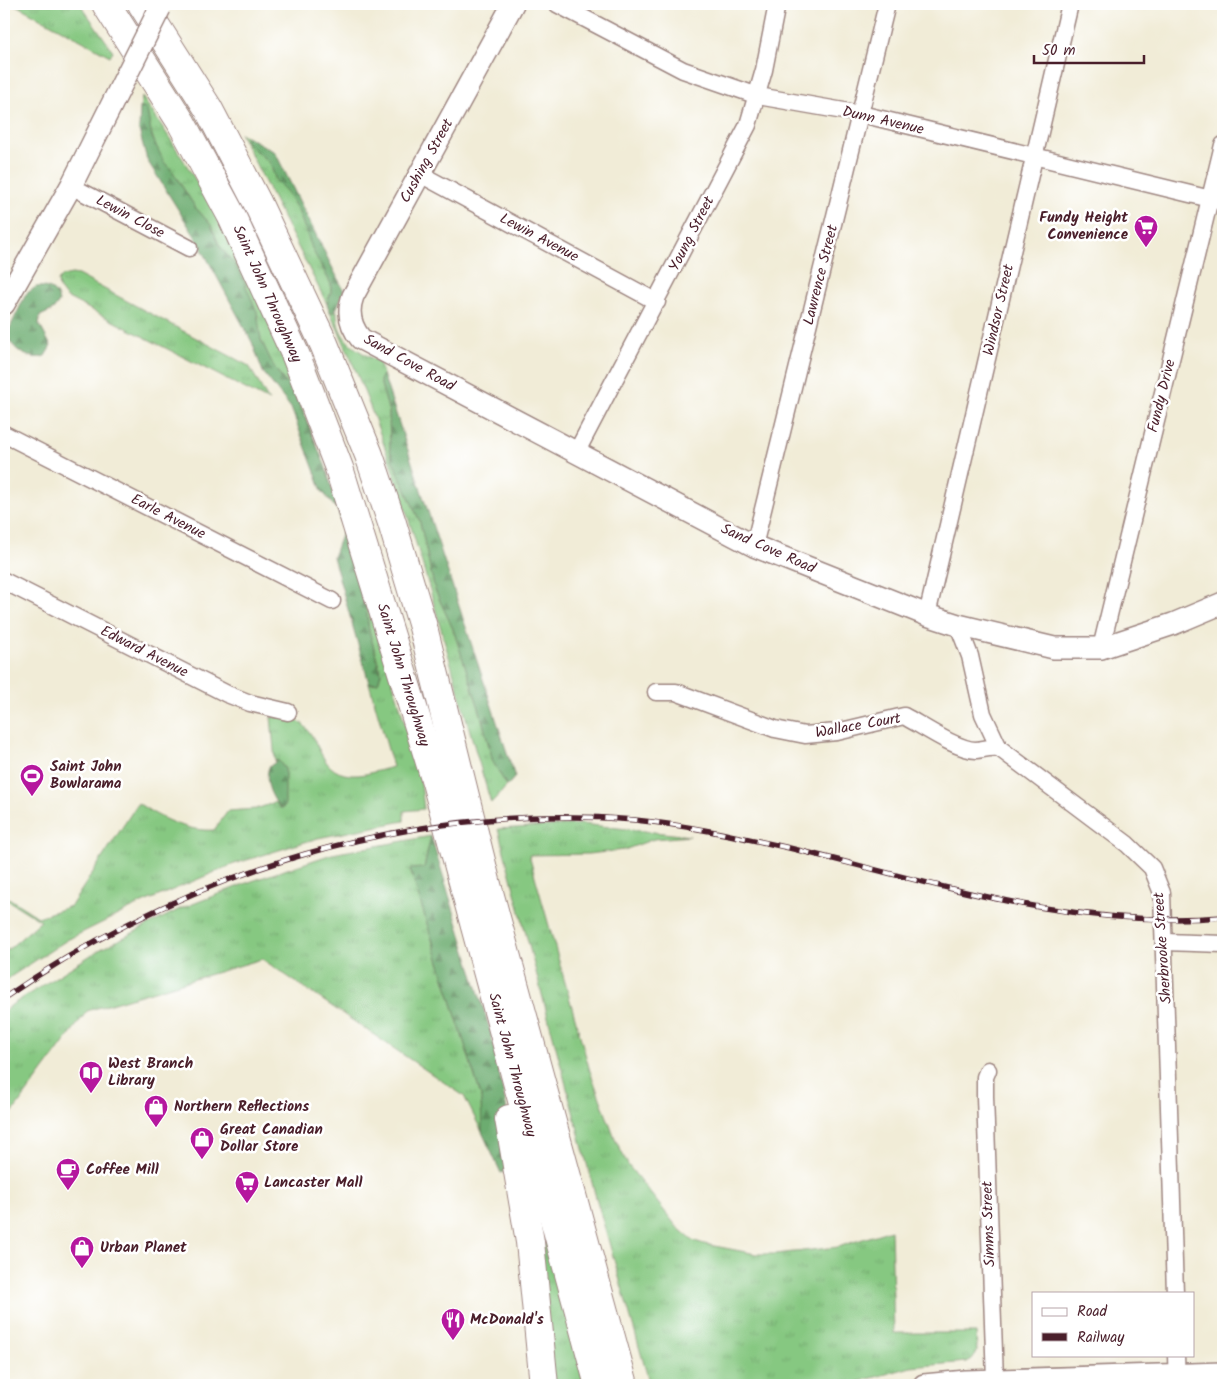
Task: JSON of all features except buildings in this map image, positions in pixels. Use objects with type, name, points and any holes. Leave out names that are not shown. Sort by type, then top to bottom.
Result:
[{"type":"highway","name":"Saint John Throughway","points":[[106,4],[181,122],[231,214],[318,409],[339,468],[436,782],[464,892],[599,1385]]},
{"type":"highway","name":"Saint John Throughway","points":[[155,5],[257,202],[324,344],[369,455],[392,523],[422,627],[487,885],[624,1385]]},
{"type":"highway","points":[[464,892],[519,1167],[530,1242],[544,1385]]},
{"type":"street","name":"Cushing Street","points":[[350,320],[353,296],[512,4]]},
{"type":"street","name":"Dunn Avenue","points":[[557,4],[683,70],[758,96],[861,114],[1217,201]]},
{"type":"street","name":"Young Street","points":[[576,453],[657,302],[748,125],[758,96],[777,4]]},
{"type":"street","name":"Lawrence Street","points":[[754,546],[887,4]]},
{"type":"street","name":"Windsor Street","points":[[927,615],[1070,4]]},
{"type":"street","points":[[4,304],[72,186],[127,74],[155,5]]},
{"type":"street","name":"Fundy Drive","points":[[1101,648],[1217,201],[1223,145]]},
{"type":"street","name":"Lewin Avenue","points":[[420,174],[657,302]]},
{"type":"street","name":"Lewin Close","points":[[72,186],[189,248]]},
{"type":"street","name":"Sand Cove Road","points":[[350,320],[356,334],[368,343],[754,546],[927,615],[958,625],[1054,648],[1101,648],[1173,624],[1223,604]]},
{"type":"street","name":"Earle Avenue","points":[[4,434],[332,601]]},
{"type":"street","name":"Edward Avenue","points":[[4,581],[227,694],[250,703],[288,712]]},
{"type":"street","name":"Sherbrooke Street","points":[[958,625],[970,656],[983,714],[999,748],[1127,844],[1152,868],[1162,893],[1175,1292]]},
{"type":"street","name":"Wallace Court","points":[[656,692],[676,692],[775,729],[805,736],[837,732],[904,716],[958,745],[975,750],[988,746],[999,748]]},
{"type":"street","points":[[1165,942],[1223,944]]},
{"type":"street","name":"Simms Street","points":[[988,1070],[985,1077],[985,1096],[995,1380]]},
{"type":"street","points":[[924,1385],[1177,1372],[1223,1373]]},
{"type":"green space","points":[[14,4],[80,4],[113,51],[110,56]]},
{"type":"green space","points":[[142,97],[182,157],[237,254],[282,353],[322,459],[296,398],[274,367],[261,340],[258,329],[258,316],[239,271],[219,245],[211,225],[195,207],[157,149],[149,127],[148,116],[143,107],[140,108]]},
{"type":"green space","points":[[140,108],[146,108],[147,110],[152,137],[164,162],[173,172],[195,207],[211,225],[219,245],[239,270],[257,312],[261,340],[274,367],[296,398],[325,465],[364,594],[369,631],[381,673],[378,683],[369,683],[333,557],[343,530],[338,511],[322,491],[291,408],[263,372],[252,342],[196,238],[147,160],[139,130]]},
{"type":"green space","points":[[240,133],[248,137],[270,163],[276,181],[286,191],[298,210],[312,247],[331,284],[331,292],[327,304]]},
{"type":"green space","points":[[248,137],[275,152],[344,291],[335,312],[330,312],[327,304],[331,292],[331,284],[313,251],[298,210],[286,191],[276,181],[270,163],[247,143],[245,139]]},
{"type":"green space","points":[[78,275],[249,366],[269,401],[66,297],[59,288],[58,281],[62,276]]},
{"type":"green space","points":[[36,287],[51,289],[56,294],[59,302],[53,310],[40,316],[39,324],[51,346],[45,356],[33,357],[27,356],[17,349],[7,334],[26,294]]},
{"type":"green space","points":[[337,311],[340,330],[344,337],[363,353],[379,362],[383,374],[380,381],[389,412],[392,459],[420,522],[435,590],[453,629],[480,711],[493,762],[507,786],[491,803],[420,554],[400,493],[356,371],[330,312]]},
{"type":"green space","points":[[383,374],[515,777],[507,786],[493,762],[480,711],[453,629],[435,590],[420,522],[392,459],[389,412],[380,381]]},
{"type":"green space","points":[[364,594],[398,699],[421,783],[424,809],[404,811],[404,821],[318,838],[234,864],[142,903],[67,940],[4,981],[4,953],[41,921],[4,898],[4,895],[38,917],[71,906],[138,803],[174,823],[204,830],[214,830],[228,811],[256,809],[276,802],[283,808],[285,769],[278,760],[275,761],[271,717],[288,717],[297,720],[306,727],[327,763],[335,770],[345,774],[359,775],[393,767],[369,683],[374,684],[381,673],[369,631]]},
{"type":"green space","points":[[278,760],[285,769],[285,804],[283,808],[280,808],[274,799],[269,789],[267,778],[269,767]]},
{"type":"green space","points":[[582,824],[690,836],[654,839],[624,850],[588,854],[529,855],[590,1071],[615,1139],[628,1165],[677,1227],[692,1240],[704,1244],[756,1254],[776,1254],[838,1247],[891,1230],[894,1333],[976,1333],[977,1352],[972,1359],[967,1362],[911,1367],[847,1385],[650,1385],[595,1194],[498,829]]},
{"type":"green space","points":[[431,836],[424,868],[410,869],[481,1096],[482,1132],[464,1096],[262,959],[87,1011],[4,1124],[4,1011],[13,1004],[99,950],[180,909],[249,882],[332,854]]},
{"type":"green space","points":[[431,836],[490,1030],[519,1167],[501,1173],[482,1132],[481,1096],[410,869],[424,868]]},
{"type":"green space","points":[[536,1224],[547,1225],[569,1310],[584,1385],[552,1385]]},
{"type":"railway","points":[[4,998],[75,953],[148,914],[225,881],[304,854],[386,834],[468,822],[551,817],[654,822],[785,847],[948,888],[1056,910],[1111,916],[1167,919],[1223,917]]},
{"type":"place","name":"Fundy Height Convenience","points":[[1146,248]]},
{"type":"place","name":"Saint John Bowlarama","points":[[32,797]]},
{"type":"place","name":"West Branch Library","points":[[91,1094]]},
{"type":"place","name":"Northern Reflections","points":[[156,1128]]},
{"type":"place","name":"Great Canadian Dollar Store","points":[[202,1160]]},
{"type":"place","name":"Coffee Mill","points":[[68,1191]]},
{"type":"place","name":"Lancaster Mall","points":[[247,1204]]},
{"type":"place","name":"Urban Planet","points":[[82,1269]]},
{"type":"place","name":"McDonald's","points":[[453,1341]]}]
